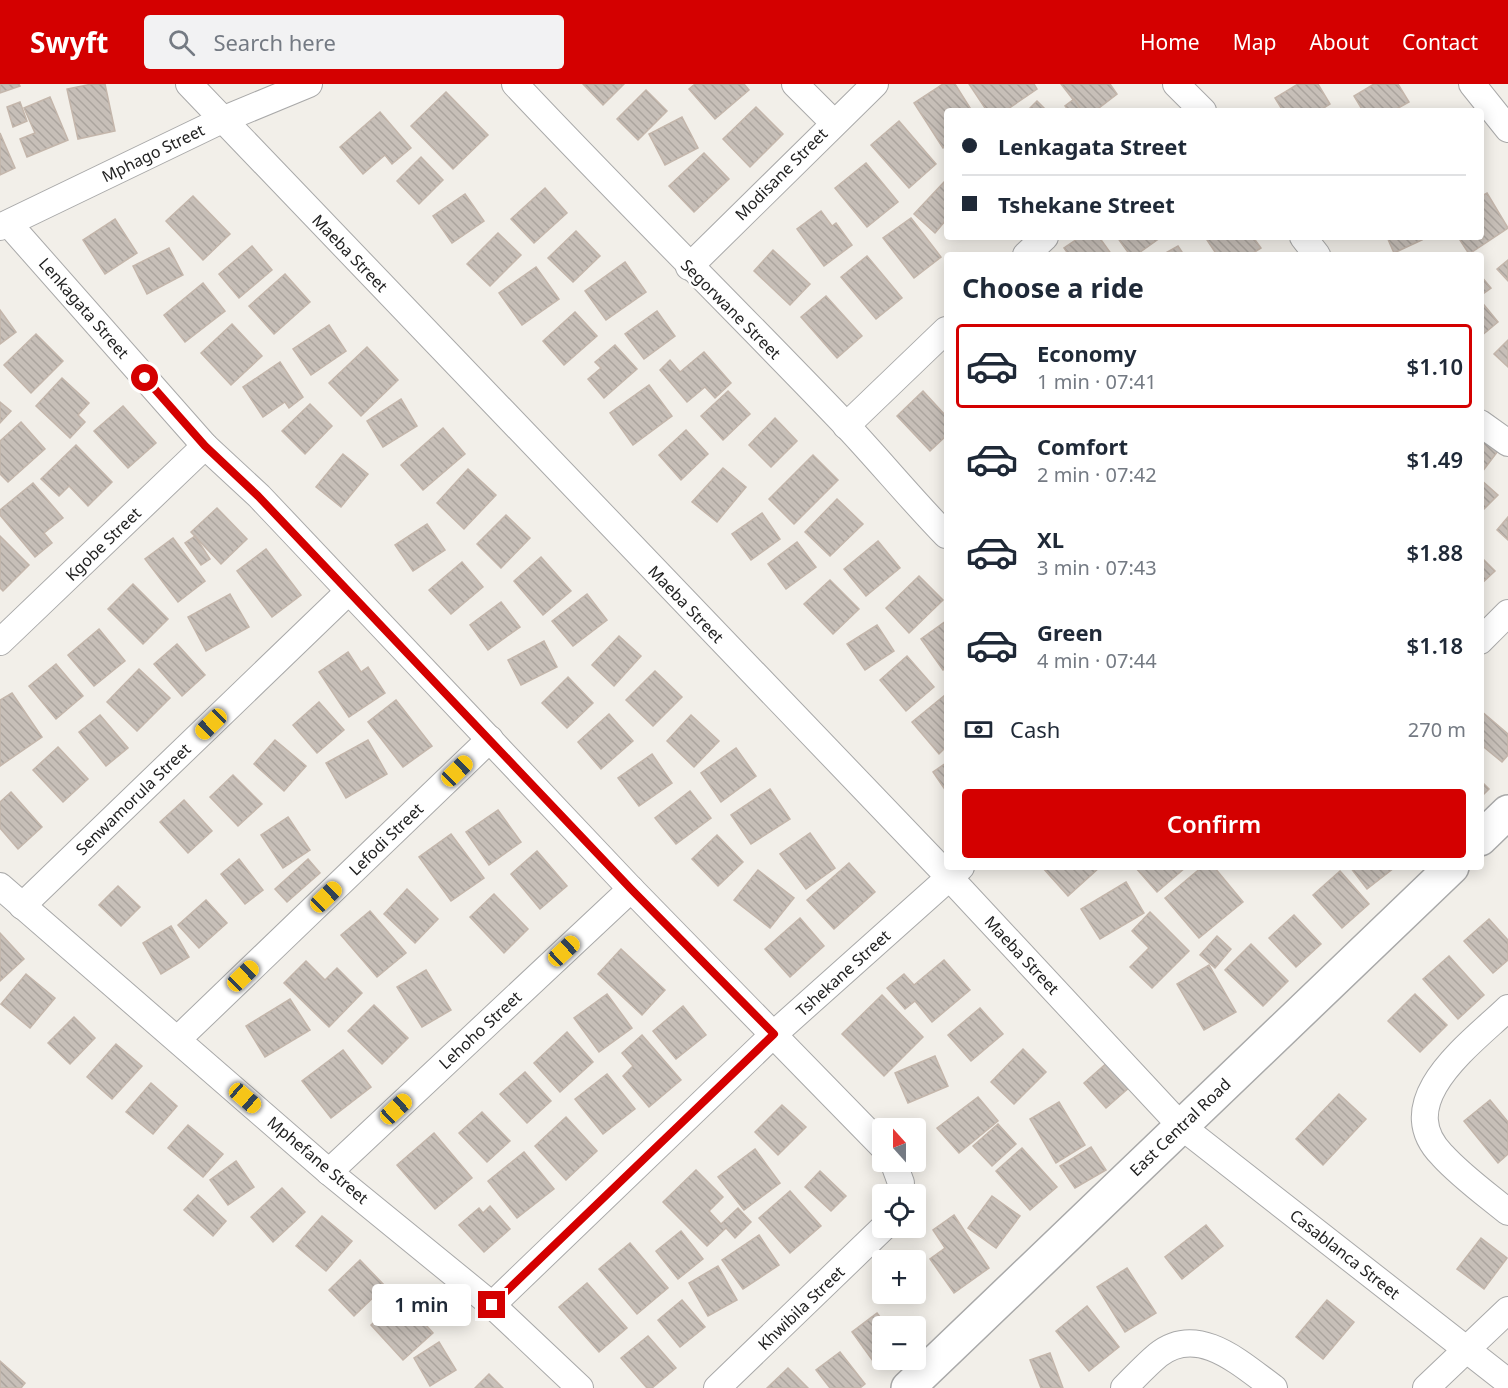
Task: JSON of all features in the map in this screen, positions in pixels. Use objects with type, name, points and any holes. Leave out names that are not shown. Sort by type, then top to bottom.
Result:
[{"type":"street","name":"Maeba Street","points":[[189,84],[944,861]]},
{"type":"street","name":"Mphago Street","points":[[4,226],[222,120],[309,84]]},
{"type":"street","name":"Segorwane Street","points":[[515,84],[689,267],[846,426],[944,533]]},
{"type":"street","points":[[795,84],[833,122]]},
{"type":"street","name":"Modisane Street","points":[[689,267],[833,122],[874,84]]},
{"type":"street","points":[[1472,84],[1508,129]]},
{"type":"street","name":"Lenkagata Street","points":[[4,226],[205,446],[258,496],[631,889],[872,1136]]},
{"type":"street","points":[[1029,252],[1042,240]]},
{"type":"street","points":[[1305,240],[1315,252]]},
{"type":"street","points":[[846,426],[944,332]]},
{"type":"street","points":[[1484,426],[1508,444]]},
{"type":"street","name":"Kgobe Street","points":[[0,642],[205,446]]},
{"type":"street","name":"Senwamorula Street","points":[[22,906],[348,592]]},
{"type":"street","points":[[1484,637],[1508,613]]},
{"type":"street","name":"Lefodi Street","points":[[177,1039],[490,739]]},
{"type":"street","points":[[1484,835],[1508,812]]},
{"type":"street","name":"East Central Road","points":[[908,1388],[1449,870]]},
{"type":"street","name":"Maeba Street","points":[[956,873],[1181,1126]]},
{"type":"street","name":"Tshekane Street","points":[[492,1305],[774,1034],[956,873]]},
{"type":"street","name":"Mphefane Street","points":[[0,886],[329,1172],[492,1305],[580,1388]]},
{"type":"street","name":"Lehoho Street","points":[[329,1172],[631,889]]},
{"type":"street","points":[[1508,1008],[1443,1070],[1428,1093],[1425,1112],[1429,1137],[1441,1155],[1508,1212]]},
{"type":"street","name":"Casablanca Street","points":[[1181,1126],[1508,1382]]},
{"type":"street","name":"Khwibila Street","points":[[717,1388],[873,1238]]},
{"type":"street","points":[[1426,1388],[1508,1310]]},
{"type":"street","points":[[1124,1388],[1159,1354],[1183,1343],[1194,1343],[1225,1353],[1274,1388]]},
{"type":"building","points":[[0,84],[19,84],[20,86],[0,93]]},
{"type":"building","points":[[105,84],[115,131],[78,139],[67,89]]},
{"type":"building","points":[[583,84],[624,84],[603,105]]},
{"type":"building","points":[[695,84],[744,84],[749,90],[715,119],[689,89]]},
{"type":"building","points":[[943,84],[955,84],[970,108],[944,108],[943,148],[914,103]]},
{"type":"building","points":[[969,84],[1034,84],[1037,89],[1009,108],[985,108]]},
{"type":"building","points":[[1061,84],[1110,84],[1117,94],[1099,108],[1080,108]]},
{"type":"building","points":[[1298,84],[1318,84],[1330,104],[1324,108],[1281,108],[1275,98]]},
{"type":"building","points":[[1374,84],[1398,84],[1409,102],[1398,108],[1361,108],[1354,96]]},
{"type":"building","points":[[646,90],[667,111],[638,140],[617,119]]},
{"type":"building","points":[[446,92],[488,135],[453,169],[411,126]]},
{"type":"building","points":[[50,97],[68,140],[27,157],[20,139],[35,133],[24,108]]},
{"type":"building","points":[[1074,99],[1080,108],[1067,108],[1065,106]]},
{"type":"building","points":[[1037,101],[1044,108],[1030,108]]},
{"type":"building","points":[[20,102],[27,121],[13,127],[7,107]]},
{"type":"building","points":[[756,107],[783,134],[750,167],[723,139]]},
{"type":"building","points":[[380,112],[411,148],[392,164],[385,155],[363,174],[340,147]]},
{"type":"building","points":[[682,117],[698,148],[665,165],[649,134]]},
{"type":"building","points":[[899,121],[936,164],[909,188],[871,145]]},
{"type":"building","points":[[0,133],[15,168],[0,175]]},
{"type":"building","points":[[704,153],[729,179],[694,212],[669,186]]},
{"type":"building","points":[[421,157],[443,180],[419,204],[397,181]]},
{"type":"building","points":[[866,163],[898,202],[867,227],[835,188]]},
{"type":"building","points":[[944,182],[944,222],[935,233],[914,214]]},
{"type":"building","points":[[545,188],[567,213],[534,243],[511,219]]},
{"type":"building","points":[[1487,193],[1508,228],[1472,252],[1468,252],[1460,240],[1484,240],[1484,195]]},
{"type":"building","points":[[465,194],[484,221],[452,243],[433,216]]},
{"type":"building","points":[[193,196],[230,234],[203,260],[166,221]]},
{"type":"building","points":[[821,211],[832,226],[836,223],[852,245],[824,266],[797,229]]},
{"type":"building","points":[[911,218],[941,257],[914,278],[883,238]]},
{"type":"building","points":[[115,219],[137,253],[105,274],[83,240]]},
{"type":"building","points":[[576,231],[600,256],[573,282],[548,258]]},
{"type":"building","points":[[498,233],[521,255],[490,286],[467,264]]},
{"type":"building","points":[[1076,240],[1101,240],[1110,252],[1067,252],[1064,248]]},
{"type":"building","points":[[1119,240],[1157,240],[1140,252],[1128,252]]},
{"type":"building","points":[[1207,240],[1255,240],[1261,248],[1255,252],[1215,252]]},
{"type":"building","points":[[1388,240],[1422,240],[1396,252],[1394,252]]},
{"type":"building","points":[[252,246],[272,270],[239,298],[219,274]]},
{"type":"building","points":[[1178,246],[1182,252],[1167,252]]},
{"type":"building","points":[[169,248],[183,275],[147,294],[133,266]]},
{"type":"building","points":[[773,250],[810,284],[790,305],[754,271]]},
{"type":"building","points":[[867,256],[902,298],[876,319],[841,277]]},
{"type":"building","points":[[1508,260],[1508,281],[1497,269]]},
{"type":"building","points":[[625,262],[646,292],[606,320],[585,291]]},
{"type":"building","points":[[536,267],[559,299],[522,325],[499,293]]},
{"type":"building","points":[[285,274],[310,302],[274,334],[249,306]]},
{"type":"building","points":[[1484,280],[1491,288],[1484,293]]},
{"type":"building","points":[[203,283],[225,311],[185,342],[164,315]]},
{"type":"building","points":[[826,296],[862,336],[837,358],[801,317]]},
{"type":"building","points":[[1484,305],[1498,322],[1484,334]]},
{"type":"building","points":[[0,310],[16,332],[0,344]]},
{"type":"building","points":[[657,311],[675,336],[644,359],[625,334]]},
{"type":"building","points":[[575,312],[597,336],[564,365],[543,341]]},
{"type":"building","points":[[232,324],[262,356],[231,385],[201,353]]},
{"type":"building","points":[[329,325],[346,351],[311,375],[293,349]]},
{"type":"building","points":[[36,334],[63,361],[31,393],[4,365]]},
{"type":"building","points":[[1508,340],[1508,367],[1494,354]]},
{"type":"building","points":[[615,345],[637,369],[604,398],[588,379],[601,368],[595,362]]},
{"type":"building","points":[[367,347],[398,380],[361,416],[329,383]]},
{"type":"building","points":[[704,352],[731,383],[715,398],[705,387],[687,402],[660,370],[670,360],[680,372]]},
{"type":"building","points":[[280,362],[303,397],[289,408],[285,402],[263,417],[243,387]]},
{"type":"building","points":[[62,378],[89,403],[78,415],[85,422],[70,438],[36,406]]},
{"type":"building","points":[[649,385],[672,416],[633,445],[610,413]]},
{"type":"building","points":[[728,391],[750,414],[723,440],[701,416]]},
{"type":"building","points":[[923,391],[944,414],[944,438],[930,451],[897,416]]},
{"type":"building","points":[[401,399],[417,426],[383,447],[367,421]]},
{"type":"building","points":[[0,402],[11,411],[0,423]]},
{"type":"building","points":[[310,404],[332,426],[305,454],[282,431]]},
{"type":"building","points":[[123,406],[156,443],[128,468],[94,431]]},
{"type":"building","points":[[775,418],[797,441],[771,467],[749,445]]},
{"type":"building","points":[[21,422],[45,449],[8,482],[0,474],[0,441]]},
{"type":"building","points":[[443,428],[465,454],[423,490],[401,465]]},
{"type":"building","points":[[686,430],[708,454],[681,480],[659,455]]},
{"type":"building","points":[[1484,441],[1498,451],[1484,469]]},
{"type":"building","points":[[76,445],[112,482],[88,506],[69,486],[59,496],[41,479]]},
{"type":"building","points":[[343,454],[368,474],[341,507],[316,487]]},
{"type":"building","points":[[813,455],[838,480],[794,524],[769,499]]},
{"type":"building","points":[[723,468],[746,487],[717,522],[692,502]]},
{"type":"building","points":[[468,469],[496,495],[464,529],[437,503]]},
{"type":"building","points":[[33,483],[63,518],[44,533],[52,543],[35,557],[0,515],[0,510]]},
{"type":"building","points":[[1484,483],[1498,495],[1484,509]]},
{"type":"building","points":[[837,499],[863,524],[830,556],[805,532]]},
{"type":"building","points":[[217,508],[247,539],[221,564],[191,532]]},
{"type":"building","points":[[762,513],[780,539],[751,560],[732,534]]},
{"type":"building","points":[[506,515],[530,538],[501,568],[477,544]]},
{"type":"building","points":[[1508,517],[1508,540],[1497,530]]},
{"type":"building","points":[[427,524],[445,550],[413,571],[395,545]]},
{"type":"building","points":[[0,536],[29,565],[3,591],[0,588]]},
{"type":"building","points":[[195,536],[210,559],[201,565],[185,543]]},
{"type":"building","points":[[173,538],[205,581],[178,602],[145,559]]},
{"type":"building","points":[[878,541],[900,568],[866,596],[844,569]]},
{"type":"building","points":[[797,542],[816,567],[786,589],[768,564]]},
{"type":"building","points":[[266,549],[301,595],[272,617],[237,571]]},
{"type":"building","points":[[541,557],[571,591],[543,615],[514,581]]},
{"type":"building","points":[[1484,560],[1495,571],[1484,581]]},
{"type":"building","points":[[462,562],[483,587],[451,614],[429,590]]},
{"type":"building","points":[[919,576],[943,600],[909,633],[886,608]]},
{"type":"building","points":[[830,580],[859,609],[833,634],[804,604]]},
{"type":"building","points":[[133,584],[168,619],[143,644],[108,609]]},
{"type":"building","points":[[230,594],[249,627],[206,651],[188,617]]},
{"type":"building","points":[[587,594],[607,620],[573,646],[552,621]]},
{"type":"building","points":[[501,602],[520,627],[488,650],[470,625]]},
{"type":"building","points":[[944,622],[944,669],[943,670],[921,639]]},
{"type":"building","points":[[877,625],[894,651],[865,670],[847,644]]},
{"type":"building","points":[[99,629],[125,661],[94,686],[68,655]]},
{"type":"building","points":[[619,636],[641,656],[614,686],[592,665]]},
{"type":"building","points":[[544,641],[557,667],[521,685],[508,660]]},
{"type":"building","points":[[177,644],[205,675],[182,696],[154,664]]},
{"type":"building","points":[[348,652],[361,672],[368,667],[385,693],[349,717],[319,672]]},
{"type":"building","points":[[907,656],[934,687],[906,711],[880,680]]},
{"type":"building","points":[[56,664],[83,696],[56,719],[29,686]]},
{"type":"building","points":[[139,669],[170,698],[137,731],[107,702]]},
{"type":"building","points":[[655,671],[682,697],[653,726],[626,700]]},
{"type":"building","points":[[568,677],[593,703],[567,728],[542,703]]},
{"type":"building","points":[[12,693],[42,737],[0,766],[0,700]]},
{"type":"building","points":[[944,696],[944,749],[939,754],[912,722]]},
{"type":"building","points":[[396,700],[432,746],[403,767],[368,722]]},
{"type":"building","points":[[319,702],[344,730],[317,753],[293,725]]},
{"type":"building","points":[[1484,713],[1508,734],[1508,755],[1502,762],[1484,747]]},
{"type":"building","points":[[609,714],[633,741],[601,769],[578,742]]},
{"type":"building","points":[[100,715],[128,748],[106,766],[79,732]]},
{"type":"building","points":[[691,715],[719,741],[694,767],[667,741]]},
{"type":"building","points":[[275,740],[306,766],[284,791],[254,764]]},
{"type":"building","points":[[368,740],[387,774],[346,798],[326,763]]},
{"type":"building","points":[[58,747],[88,779],[63,802],[33,770]]},
{"type":"building","points":[[736,748],[756,776],[721,802],[701,773]]},
{"type":"building","points":[[652,754],[672,783],[639,806],[618,778]]},
{"type":"building","points":[[944,764],[944,788],[933,772]]},
{"type":"building","points":[[233,775],[262,804],[238,826],[210,797]]},
{"type":"building","points":[[1484,784],[1489,789],[1484,794]]},
{"type":"building","points":[[770,789],[790,819],[751,844],[731,815]]},
{"type":"building","points":[[690,791],[711,818],[676,844],[655,818]]},
{"type":"building","points":[[11,792],[42,827],[18,849],[0,828],[0,802]]},
{"type":"building","points":[[184,800],[212,831],[188,853],[160,822]]},
{"type":"building","points":[[498,810],[521,842],[489,865],[466,832]]},
{"type":"building","points":[[288,817],[310,850],[283,868],[261,835]]},
{"type":"building","points":[[810,833],[835,868],[806,889],[780,854]]},
{"type":"building","points":[[451,834],[484,878],[451,901],[419,857]]},
{"type":"building","points":[[717,835],[743,862],[718,886],[692,859]]},
{"type":"building","points":[[537,851],[567,886],[540,909],[511,874]]},
{"type":"building","points":[[239,859],[263,890],[245,904],[221,874]]},
{"type":"building","points":[[308,859],[320,873],[287,902],[275,889]]},
{"type":"building","points":[[849,863],[875,892],[834,929],[807,900]]},
{"type":"building","points":[[758,870],[794,898],[770,928],[734,900]]},
{"type":"building","points":[[1045,870],[1097,870],[1068,896]]},
{"type":"building","points":[[1138,870],[1183,870],[1157,892]]},
{"type":"building","points":[[1198,870],[1216,870],[1243,902],[1199,938],[1165,898]]},
{"type":"building","points":[[1352,870],[1391,870],[1367,889]]},
{"type":"building","points":[[1340,871],[1369,904],[1342,928],[1313,895]]},
{"type":"building","points":[[1126,882],[1144,913],[1100,939],[1081,909]]},
{"type":"building","points":[[118,886],[140,907],[121,926],[99,905]]},
{"type":"building","points":[[407,889],[438,919],[415,943],[384,914]]},
{"type":"building","points":[[494,894],[528,929],[504,953],[470,917]]},
{"type":"building","points":[[206,900],[227,923],[199,948],[178,925]]},
{"type":"building","points":[[370,911],[406,953],[377,977],[341,935]]},
{"type":"building","points":[[1150,912],[1189,951],[1152,988],[1130,967],[1149,948],[1132,931]]},
{"type":"building","points":[[1294,915],[1321,944],[1296,967],[1269,938]]},
{"type":"building","points":[[800,918],[824,946],[790,977],[765,949]]},
{"type":"building","points":[[1489,919],[1508,940],[1508,960],[1493,973],[1464,941]]},
{"type":"building","points":[[171,926],[189,957],[161,974],[143,943]]},
{"type":"building","points":[[0,933],[24,959],[0,981]]},
{"type":"building","points":[[1217,936],[1231,949],[1215,968],[1200,955]]},
{"type":"building","points":[[1251,944],[1288,981],[1263,1006],[1225,970]]},
{"type":"building","points":[[621,949],[665,990],[642,1015],[598,974]]},
{"type":"building","points":[[1449,956],[1484,995],[1458,1019],[1423,979]]},
{"type":"building","points":[[944,960],[970,990],[932,1022],[915,1001],[905,1009],[887,988],[904,974],[914,985]]},
{"type":"building","points":[[306,961],[325,980],[337,968],[362,993],[329,1027],[284,983]]},
{"type":"building","points":[[1209,965],[1236,1012],[1204,1030],[1177,984]]},
{"type":"building","points":[[426,970],[451,1010],[422,1027],[397,987]]},
{"type":"building","points":[[26,974],[55,998],[30,1028],[1,1004]]},
{"type":"building","points":[[607,994],[632,1028],[599,1052],[574,1018]]},
{"type":"building","points":[[1415,994],[1447,1025],[1420,1052],[1388,1021]]},
{"type":"building","points":[[882,995],[923,1037],[884,1076],[842,1034]]},
{"type":"building","points":[[290,999],[310,1030],[265,1057],[246,1026]]},
{"type":"building","points":[[374,1005],[408,1038],[382,1064],[348,1031]]},
{"type":"building","points":[[683,1006],[706,1035],[676,1059],[653,1031]]},
{"type":"building","points":[[980,1008],[1003,1034],[971,1061],[948,1035]]},
{"type":"building","points":[[74,1017],[95,1038],[70,1064],[48,1043]]},
{"type":"building","points":[[567,1032],[593,1062],[560,1092],[534,1063]]},
{"type":"building","points":[[642,1035],[681,1080],[649,1107],[623,1076],[633,1066],[622,1053]]},
{"type":"building","points":[[116,1044],[142,1066],[112,1099],[87,1077]]},
{"type":"building","points":[[1023,1049],[1046,1072],[1014,1104],[991,1082]]},
{"type":"building","points":[[343,1050],[371,1087],[331,1118],[302,1081]]},
{"type":"building","points":[[935,1056],[948,1086],[908,1103],[895,1073]]},
{"type":"building","points":[[1109,1061],[1131,1086],[1106,1108],[1084,1083]]},
{"type":"building","points":[[525,1072],[551,1101],[527,1123],[500,1094]]},
{"type":"building","points":[[607,1074],[635,1109],[603,1134],[575,1099]]},
{"type":"building","points":[[151,1083],[177,1106],[153,1134],[126,1112]]},
{"type":"building","points":[[1339,1094],[1366,1119],[1323,1165],[1296,1139]]},
{"type":"building","points":[[978,1097],[998,1121],[959,1153],[937,1128]]},
{"type":"building","points":[[1490,1100],[1508,1122],[1508,1154],[1498,1163],[1464,1121]]},
{"type":"building","points":[[1059,1102],[1085,1145],[1056,1163],[1030,1119]]},
{"type":"building","points":[[782,1105],[806,1127],[778,1155],[755,1132]]},
{"type":"building","points":[[482,1112],[510,1141],[487,1162],[459,1133]]},
{"type":"building","points":[[566,1117],[597,1151],[566,1180],[535,1146]]},
{"type":"building","points":[[998,1124],[1016,1144],[992,1166],[973,1146]]},
{"type":"building","points":[[188,1125],[223,1154],[203,1177],[168,1148]]},
{"type":"building","points":[[434,1133],[472,1178],[435,1209],[397,1165]]},
{"type":"building","points":[[1091,1147],[1106,1170],[1075,1188],[1060,1166]]},
{"type":"building","points":[[1022,1148],[1057,1187],[1030,1210],[996,1171]]},
{"type":"building","points":[[755,1149],[780,1183],[744,1210],[718,1177]]},
{"type":"building","points":[[524,1152],[554,1189],[517,1218],[488,1181]]},
{"type":"building","points":[[236,1161],[254,1187],[228,1205],[210,1180]]},
{"type":"building","points":[[696,1170],[723,1197],[709,1211],[721,1224],[738,1208],[751,1222],[735,1238],[726,1228],[707,1246],[663,1202]]},
{"type":"building","points":[[820,1171],[846,1196],[831,1211],[805,1187]]},
{"type":"building","points":[[282,1188],[305,1212],[273,1242],[251,1217]]},
{"type":"building","points":[[790,1191],[821,1226],[790,1253],[759,1218]]},
{"type":"building","points":[[198,1195],[226,1221],[213,1236],[184,1210]]},
{"type":"building","points":[[992,1196],[1020,1216],[996,1248],[968,1228]]},
{"type":"building","points":[[490,1206],[510,1229],[484,1252],[459,1225],[479,1208],[483,1213]]},
{"type":"building","points":[[954,1215],[989,1268],[954,1293],[930,1259],[945,1248],[933,1230]]},
{"type":"building","points":[[322,1216],[352,1241],[326,1271],[296,1246]]},
{"type":"building","points":[[1206,1225],[1223,1246],[1182,1279],[1165,1257]]},
{"type":"building","points":[[681,1231],[703,1259],[678,1279],[656,1251]]},
{"type":"building","points":[[759,1235],[779,1265],[743,1289],[722,1260]]},
{"type":"building","points":[[1481,1238],[1507,1258],[1484,1289],[1457,1269]]},
{"type":"building","points":[[630,1243],[668,1288],[637,1314],[599,1269]]},
{"type":"building","points":[[360,1260],[385,1286],[354,1316],[329,1290]]},
{"type":"building","points":[[718,1266],[737,1300],[708,1316],[689,1283]]},
{"type":"building","points":[[1127,1268],[1156,1313],[1125,1332],[1097,1287]]},
{"type":"building","points":[[587,1283],[627,1328],[599,1352],[559,1307]]},
{"type":"building","points":[[401,1297],[433,1333],[403,1360],[371,1325]]},
{"type":"building","points":[[682,1300],[705,1327],[680,1347],[658,1320]]},
{"type":"building","points":[[1327,1300],[1354,1322],[1323,1359],[1296,1337]]},
{"type":"building","points":[[1087,1306],[1119,1347],[1089,1371],[1056,1331]]},
{"type":"building","points":[[872,1317],[872,1360],[852,1332]]},
{"type":"building","points":[[648,1336],[676,1368],[652,1388],[647,1388],[621,1358]]},
{"type":"building","points":[[439,1342],[456,1370],[430,1386],[414,1358]]},
{"type":"building","points":[[840,1352],[865,1384],[860,1388],[830,1388],[816,1370]]},
{"type":"building","points":[[1050,1353],[1063,1388],[1041,1388],[1030,1360]]},
{"type":"building","points":[[0,1361],[25,1383],[21,1388],[0,1388]]},
{"type":"building","points":[[788,1368],[808,1388],[767,1388]]},
{"type":"building","points":[[489,1374],[503,1388],[475,1388]]},
{"type":"route","points":[[145,378],[205,446],[258,496],[631,889],[774,1034],[492,1305]]}]
